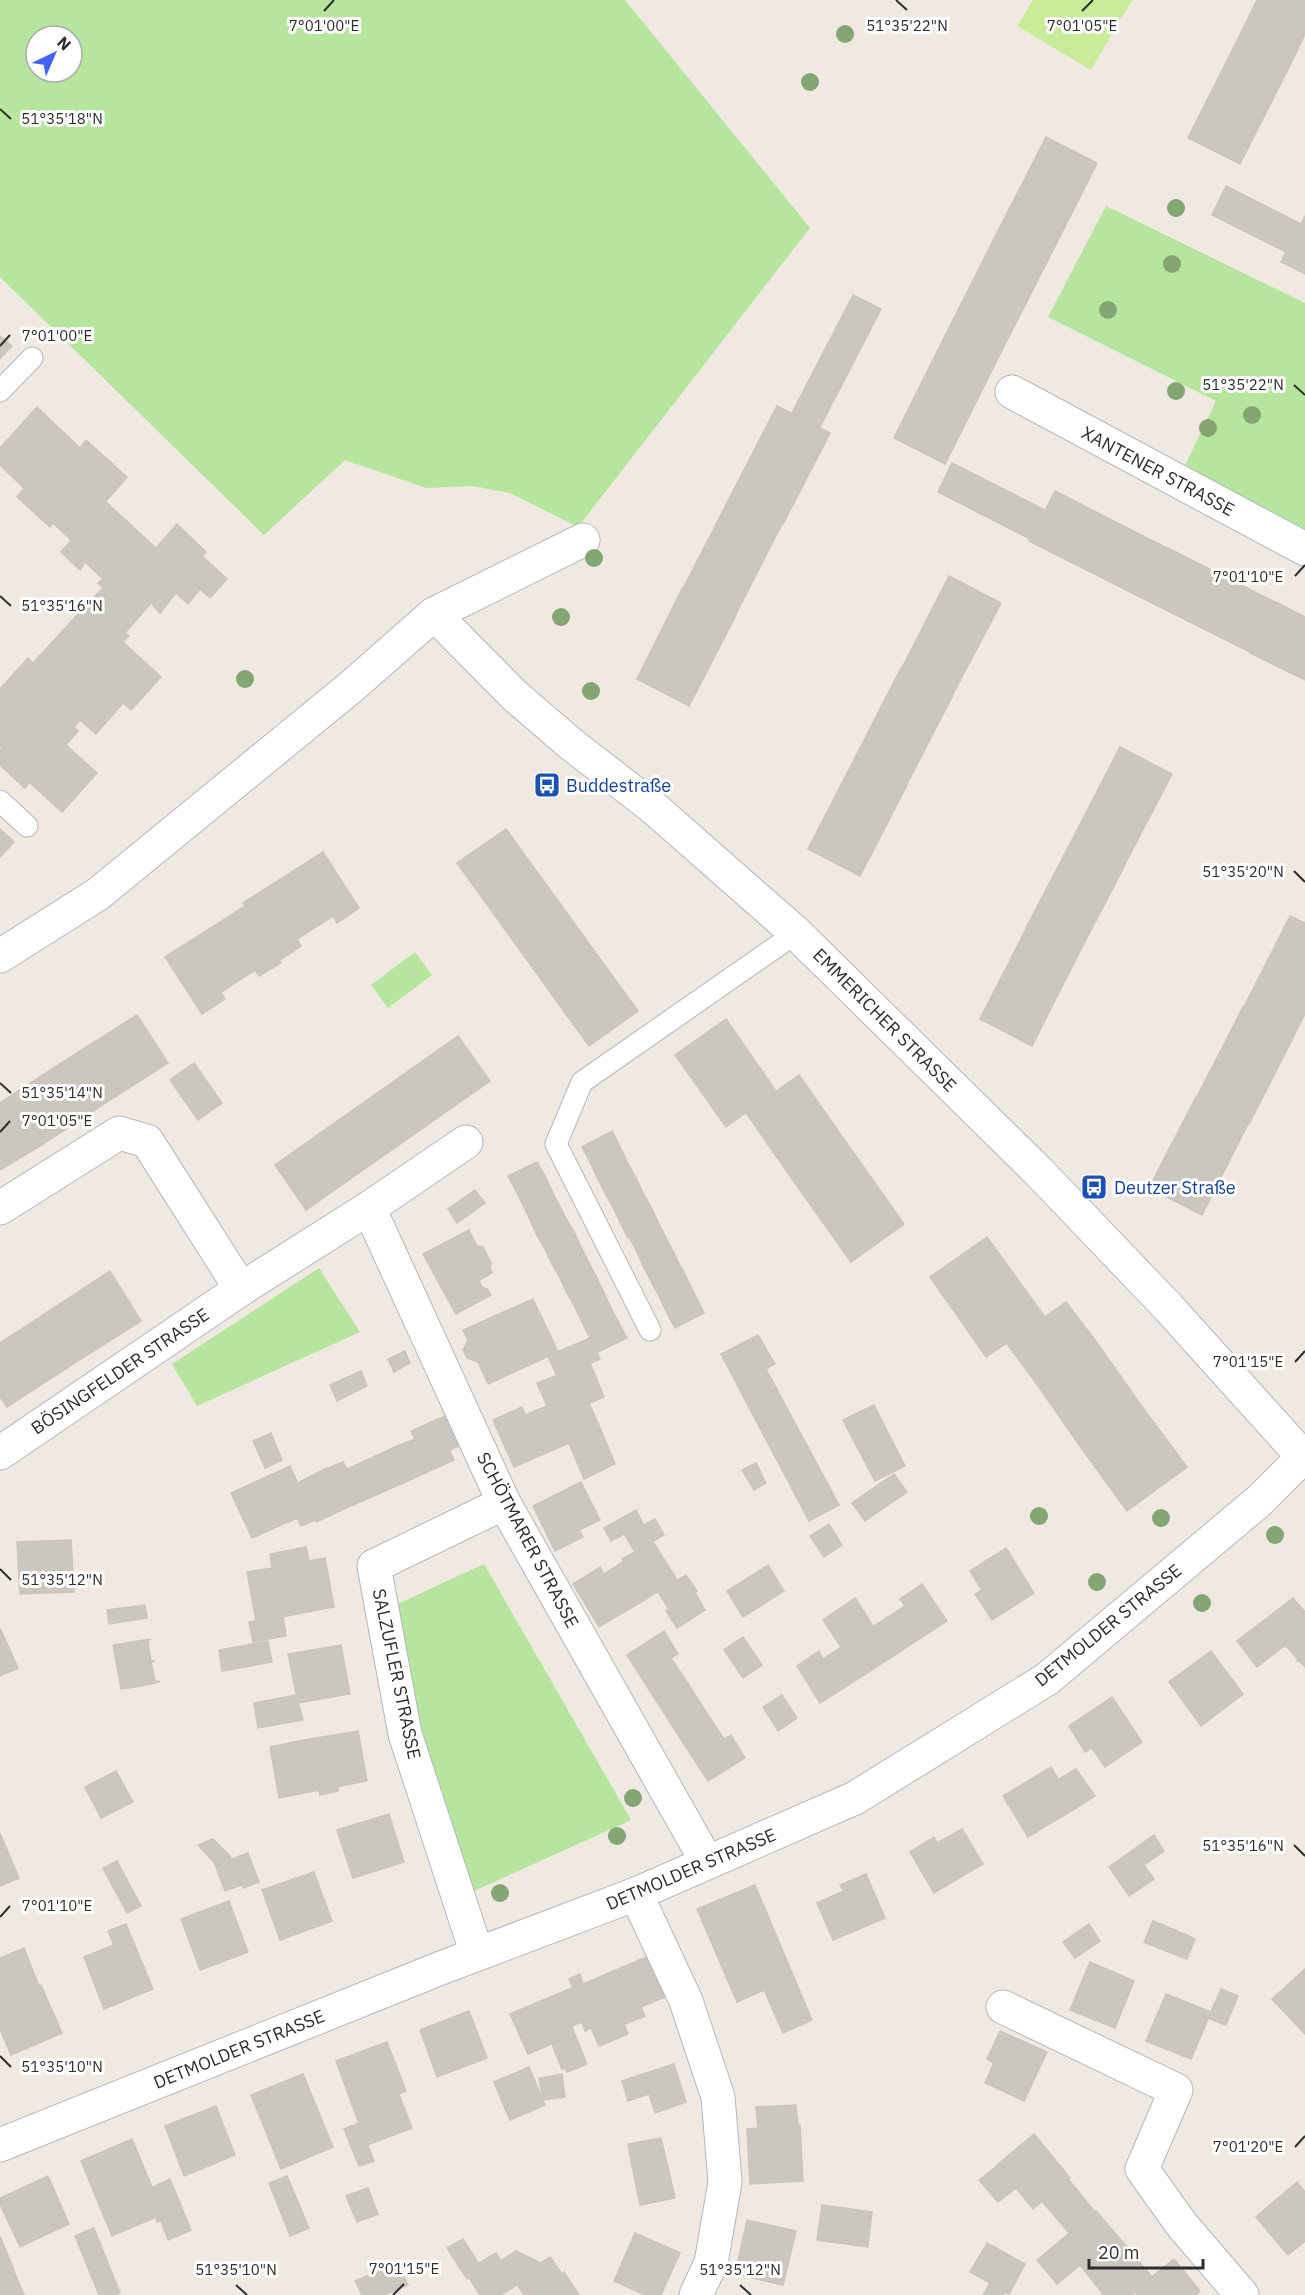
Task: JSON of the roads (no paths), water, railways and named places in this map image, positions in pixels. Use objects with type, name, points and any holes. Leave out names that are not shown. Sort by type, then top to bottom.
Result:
[{"type":"street","name":"XANTENER STRASSE","points":[[1012,392],[1305,549]]},
{"type":"street","points":[[0,956],[98,894],[351,687],[434,614],[584,540]]},
{"type":"street","name":"EMMERICHER STRASSE","points":[[434,614],[514,695],[571,744],[655,809],[796,933],[1038,1171],[1168,1307],[1304,1457]]},
{"type":"street","points":[[0,1208],[119,1133],[147,1141],[240,1289]]},
{"type":"street","name":"BÖSINGFELDER STRASSE","points":[[0,1453],[240,1289],[369,1208],[465,1142]]},
{"type":"street","name":"SCHÖTMARER STRASSE","points":[[369,1208],[504,1503],[707,1862]]},
{"type":"street","name":"DETMOLDER STRASSE","points":[[0,2145],[477,1954],[636,1894],[855,1798],[1047,1679],[1259,1501],[1304,1457]]},
{"type":"street","name":"SALZUFLER STRASSE","points":[[477,1954],[405,1734],[374,1566],[504,1503]]},
{"type":"street","points":[[636,1894],[686,2001],[718,2097],[725,2182],[711,2263],[696,2295]]},
{"type":"street","points":[[1003,2007],[1176,2090],[1142,2169],[1182,2225],[1242,2295]]},
{"type":"lane","points":[[0,391],[32,358]]},
{"type":"lane","points":[[0,801],[27,826]]},
{"type":"lane","points":[[650,1330],[556,1144],[582,1082],[796,933]]},
{"type":"place","name":"Buddestraße","points":[[547,785]]},
{"type":"place","name":"Deutzer Straße","points":[[1094,1187]]}]
